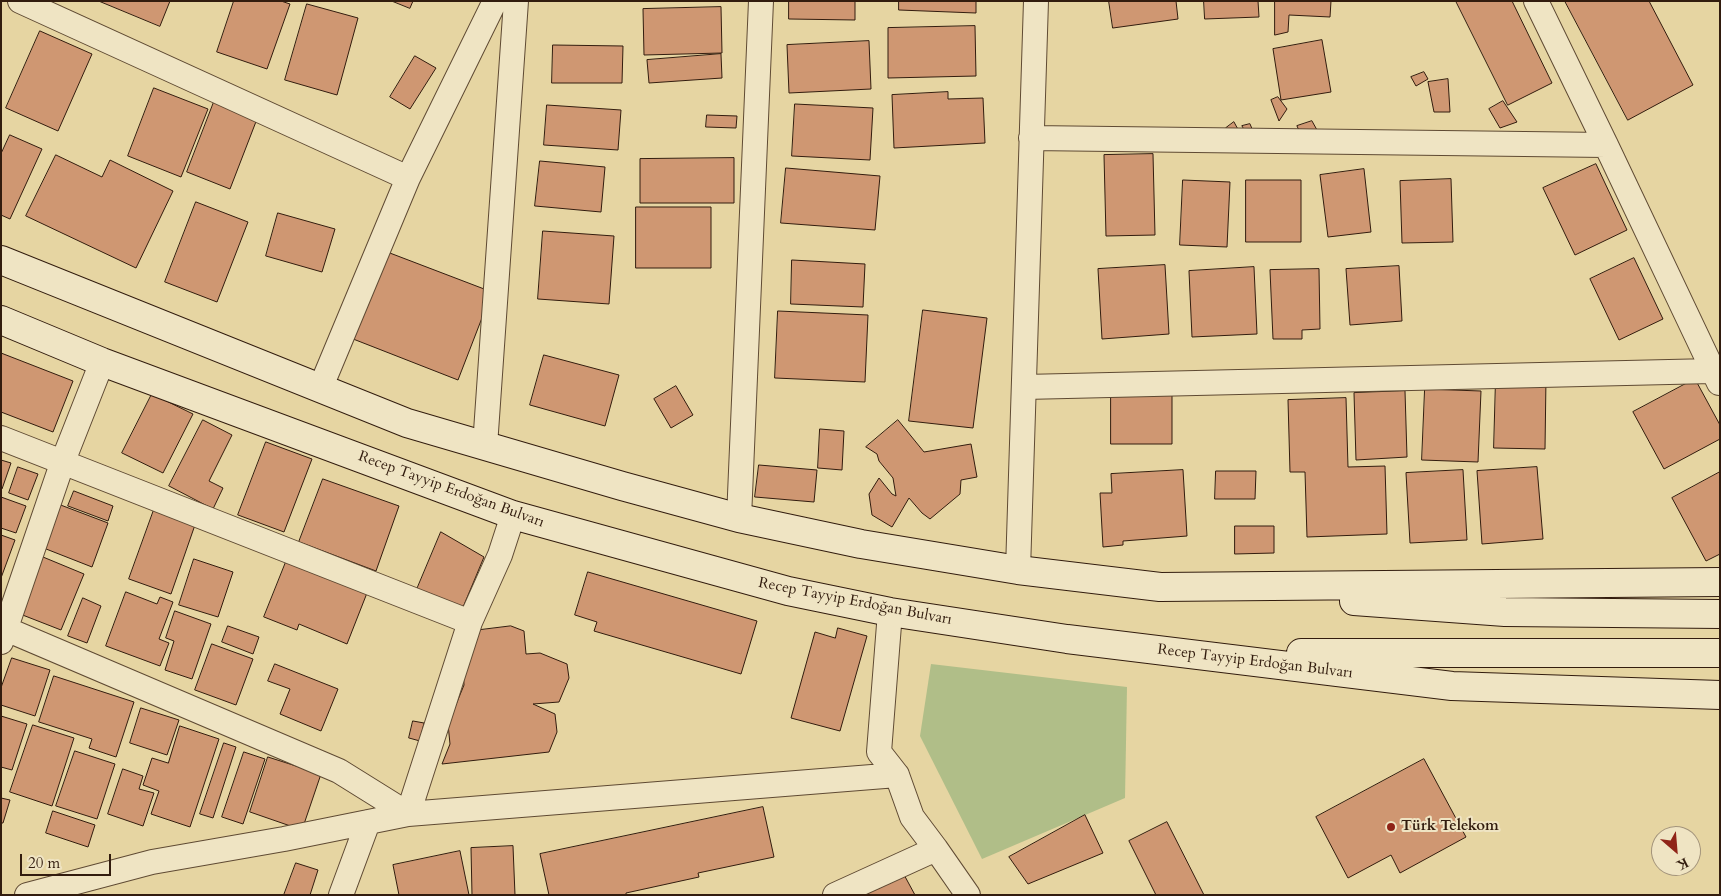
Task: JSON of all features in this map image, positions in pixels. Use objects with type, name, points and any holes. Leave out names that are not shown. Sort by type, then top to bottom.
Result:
[{"type":"main road","points":[[1,260],[407,424],[739,518],[861,544],[1018,570],[1160,587],[1505,612],[1720,614]]},
{"type":"main road","name":"Recep Tayyip Erdoğan Bulvarı","points":[[1,320],[102,362],[513,515],[788,591],[890,612],[1067,639],[1452,686],[1720,696]]},
{"type":"main road","points":[[1160,587],[1720,582]]},
{"type":"main road","points":[[1067,639],[1281,652],[1720,653]]},
{"type":"street","points":[[20,1],[408,178]]},
{"type":"street","points":[[320,389],[408,178],[495,1]]},
{"type":"street","points":[[485,446],[516,1]]},
{"type":"street","points":[[739,518],[761,1]]},
{"type":"street","points":[[1018,570],[1036,1]]},
{"type":"street","points":[[1024,387],[1716,378],[1536,1]]},
{"type":"street","points":[[1031,138],[1606,145]]},
{"type":"street","points":[[102,362],[63,461],[3,633],[339,771],[408,814]]},
{"type":"street","points":[[1,438],[470,622]]},
{"type":"street","points":[[408,814],[470,622],[500,555],[513,515]]},
{"type":"street","points":[[890,612],[879,752],[897,775],[912,817],[968,895]]},
{"type":"street","points":[[27,895],[152,862],[284,839],[408,814],[897,775]]},
{"type":"street","points":[[341,895],[368,822]]},
{"type":"street","points":[[835,895],[936,849]]},
{"type":"green space","points":[[931,664],[1127,687],[1125,798],[982,859],[920,736]]},
{"type":"building","points":[[99,1],[170,1],[160,26]]},
{"type":"building","points":[[234,1],[281,1],[290,4],[267,69],[217,52]]},
{"type":"building","points":[[392,1],[413,1],[410,8]]},
{"type":"building","points":[[789,1],[855,1],[855,20],[789,19]]},
{"type":"building","points":[[899,1],[976,1],[976,13],[899,10]]},
{"type":"building","points":[[1109,1],[1176,1],[1178,19],[1113,28]]},
{"type":"building","points":[[1204,1],[1258,1],[1259,17],[1205,19]]},
{"type":"building","points":[[1275,1],[1331,1],[1330,17],[1289,15],[1288,32],[1275,35]]},
{"type":"building","points":[[1456,1],[1512,1],[1552,83],[1508,105]]},
{"type":"building","points":[[1565,1],[1649,1],[1693,85],[1628,120]]},
{"type":"building","points":[[307,4],[358,18],[337,95],[285,80]]},
{"type":"building","points":[[721,7],[722,53],[644,55],[643,9]]},
{"type":"building","points":[[975,26],[976,76],[888,78],[888,28]]},
{"type":"building","points":[[40,31],[92,54],[58,131],[6,108]]},
{"type":"building","points":[[1322,40],[1331,92],[1281,100],[1273,49]]},
{"type":"building","points":[[869,41],[871,89],[789,93],[787,45]]},
{"type":"building","points":[[553,45],[623,46],[622,83],[552,83]]},
{"type":"building","points":[[721,54],[722,78],[649,83],[647,60]]},
{"type":"building","points":[[415,56],[436,68],[410,109],[390,97]]},
{"type":"building","points":[[1424,72],[1428,79],[1416,86],[1411,77]]},
{"type":"building","points":[[1448,79],[1450,112],[1434,112],[1428,82]]},
{"type":"building","points":[[154,88],[208,109],[181,177],[128,156]]},
{"type":"building","points":[[948,92],[948,99],[983,98],[985,143],[894,148],[892,95]]},
{"type":"building","points":[[1278,97],[1287,109],[1279,121],[1271,100]]},
{"type":"building","points":[[1503,101],[1517,122],[1500,128],[1489,109]]},
{"type":"building","points":[[214,102],[257,119],[230,189],[187,172]]},
{"type":"building","points":[[795,104],[873,108],[870,160],[792,156]]},
{"type":"building","points":[[547,105],[621,110],[618,150],[544,145]]},
{"type":"building","points":[[707,115],[737,116],[736,128],[706,127]]},
{"type":"building","points":[[1312,121],[1317,130],[1301,135],[1297,126]]},
{"type":"building","points":[[1234,122],[1240,133],[1230,137],[1226,128]]},
{"type":"building","points":[[1250,124],[1253,131],[1247,135],[1242,126]]},
{"type":"building","points":[[10,135],[42,149],[10,219],[1,215],[1,154]]},
{"type":"building","points":[[1153,154],[1155,235],[1106,236],[1104,155]]},
{"type":"building","points":[[56,155],[102,177],[110,160],[173,191],[136,268],[26,216]]},
{"type":"building","points":[[734,158],[734,203],[640,203],[640,159]]},
{"type":"building","points":[[540,161],[605,167],[601,212],[535,206]]},
{"type":"building","points":[[1596,164],[1627,230],[1575,255],[1543,188]]},
{"type":"building","points":[[786,168],[880,176],[875,230],[781,223]]},
{"type":"building","points":[[1364,169],[1371,232],[1328,237],[1320,175]]},
{"type":"building","points":[[1451,179],[1453,242],[1402,243],[1400,181]]},
{"type":"building","points":[[1183,180],[1230,182],[1227,247],[1180,245]]},
{"type":"building","points":[[1246,180],[1301,180],[1301,242],[1246,242]]},
{"type":"building","points":[[196,202],[248,222],[217,302],[165,282]]},
{"type":"building","points":[[636,207],[711,207],[711,268],[636,268]]},
{"type":"building","points":[[278,213],[335,229],[322,272],[266,256]]},
{"type":"building","points":[[543,231],[614,236],[609,304],[538,299]]},
{"type":"building","points":[[382,250],[492,292],[458,380],[348,337]]},
{"type":"building","points":[[1634,258],[1663,319],[1619,340],[1590,279]]},
{"type":"building","points":[[792,260],[865,264],[863,307],[791,304]]},
{"type":"building","points":[[1165,265],[1169,334],[1102,339],[1098,269]]},
{"type":"building","points":[[1399,266],[1402,321],[1350,325],[1346,269]]},
{"type":"building","points":[[1254,267],[1257,334],[1192,337],[1189,271]]},
{"type":"building","points":[[1319,269],[1320,329],[1302,330],[1302,339],[1273,339],[1270,270]]},
{"type":"building","points":[[923,310],[987,318],[973,428],[909,421]]},
{"type":"building","points":[[778,311],[868,315],[865,382],[775,378]]},
{"type":"building","points":[[1,353],[73,381],[53,432],[1,412]]},
{"type":"building","points":[[544,355],[619,375],[605,426],[530,405]]},
{"type":"building","points":[[1496,377],[1546,378],[1545,449],[1494,448]]},
{"type":"building","points":[[1695,379],[1720,425],[1720,439],[1664,469],[1633,412]]},
{"type":"building","points":[[676,386],[693,415],[671,428],[654,399]]},
{"type":"building","points":[[1425,389],[1481,391],[1478,462],[1422,460]]},
{"type":"building","points":[[1111,390],[1172,391],[1172,444],[1111,444]]},
{"type":"building","points":[[1405,391],[1407,457],[1356,460],[1354,393]]},
{"type":"building","points":[[152,394],[193,414],[163,473],[122,453]]},
{"type":"building","points":[[1346,398],[1348,467],[1385,466],[1387,534],[1307,537],[1305,472],[1290,472],[1288,400]]},
{"type":"building","points":[[203,420],[232,435],[209,481],[223,488],[213,509],[169,486]]},
{"type":"building","points":[[898,420],[924,452],[971,444],[977,477],[961,480],[960,494],[930,519],[909,498],[892,527],[872,515],[869,494],[879,478],[892,494],[896,496],[893,478],[879,461],[877,454],[866,447]]},
{"type":"building","points":[[820,429],[844,431],[842,470],[818,468]]},
{"type":"building","points":[[266,442],[312,459],[284,532],[238,515]]},
{"type":"building","points":[[1,460],[11,463],[2,489],[1,489]]},
{"type":"building","points":[[759,465],[817,470],[814,502],[755,497]]},
{"type":"building","points":[[18,467],[38,474],[28,500],[9,493]]},
{"type":"building","points":[[1537,467],[1543,539],[1482,544],[1477,471]]},
{"type":"building","points":[[1183,470],[1187,536],[1123,541],[1123,545],[1103,547],[1100,493],[1112,493],[1111,474]]},
{"type":"building","points":[[1463,470],[1467,540],[1410,543],[1406,473]]},
{"type":"building","points":[[1216,471],[1256,471],[1255,499],[1215,499]]},
{"type":"building","points":[[1720,472],[1720,554],[1706,561],[1672,498]]},
{"type":"building","points":[[323,479],[399,506],[376,571],[299,542]]},
{"type":"building","points":[[74,491],[113,506],[108,521],[68,506]]},
{"type":"building","points":[[1,497],[26,506],[16,533],[1,528]]},
{"type":"building","points":[[58,504],[108,523],[92,567],[41,547]]},
{"type":"building","points":[[155,507],[196,522],[171,594],[129,579]]},
{"type":"building","points":[[1235,526],[1274,526],[1274,553],[1235,554]]},
{"type":"building","points":[[441,532],[484,557],[461,612],[415,594]]},
{"type":"building","points":[[1,535],[15,540],[1,578]]},
{"type":"building","points":[[43,557],[84,574],[61,630],[20,614]]},
{"type":"building","points":[[194,559],[233,572],[218,617],[179,605]]},
{"type":"building","points":[[286,562],[367,593],[347,644],[299,624],[297,630],[264,617]]},
{"type":"building","points":[[588,572],[757,621],[741,674],[594,631],[597,622],[575,615]]},
{"type":"building","points":[[126,592],[157,604],[160,597],[173,602],[159,639],[169,643],[160,666],[106,646]]},
{"type":"building","points":[[83,598],[101,606],[87,643],[68,636]]},
{"type":"building","points":[[175,611],[211,624],[192,679],[165,670],[174,641],[166,638]]},
{"type":"building","points":[[228,626],[259,637],[253,654],[222,642]]},
{"type":"building","points":[[511,626],[524,631],[526,654],[540,653],[567,664],[569,678],[559,702],[533,704],[555,714],[557,732],[549,752],[442,764],[450,744],[448,724],[464,685],[463,670],[480,630]]},
{"type":"building","points":[[838,628],[867,636],[840,731],[791,718],[815,632],[835,638]]},
{"type":"building","points":[[212,644],[253,659],[236,705],[195,690]]},
{"type":"building","points":[[12,658],[50,670],[35,716],[1,705],[1,688]]},
{"type":"building","points":[[275,664],[338,689],[321,731],[280,714],[290,689],[268,681]]},
{"type":"building","points":[[54,676],[134,702],[116,757],[89,748],[92,739],[39,722]]},
{"type":"building","points":[[141,708],[179,720],[167,755],[130,743]]},
{"type":"building","points":[[1,716],[27,724],[12,770],[1,767]]},
{"type":"building","points":[[413,721],[424,723],[420,741],[409,738]]},
{"type":"building","points":[[33,725],[74,738],[52,806],[10,792]]},
{"type":"building","points":[[180,726],[219,739],[190,827],[151,814],[159,791],[143,785],[152,758],[168,763]]},
{"type":"building","points":[[224,743],[236,747],[213,818],[200,814]]},
{"type":"building","points":[[75,751],[115,764],[97,819],[56,806]]},
{"type":"building","points":[[244,752],[265,759],[243,824],[222,817]]},
{"type":"building","points":[[268,757],[321,774],[302,830],[250,812]]},
{"type":"building","name":"Türk Telekom","points":[[1424,759],[1466,837],[1400,873],[1391,855],[1348,878],[1316,817]]},
{"type":"building","points":[[123,769],[143,776],[139,789],[154,793],[143,826],[108,814]]},
{"type":"building","points":[[1,798],[10,800],[3,823],[1,823]]},
{"type":"building","points":[[763,807],[774,857],[698,873],[699,877],[626,893],[626,895],[549,895],[540,854]]},
{"type":"building","points":[[53,811],[95,825],[88,847],[46,833]]},
{"type":"building","points":[[1085,815],[1103,853],[1028,884],[1009,857]]},
{"type":"building","points":[[1167,822],[1204,895],[1156,895],[1129,841]]},
{"type":"building","points":[[513,846],[515,895],[472,895],[471,848]]},
{"type":"building","points":[[460,851],[469,895],[399,895],[393,865]]},
{"type":"building","points":[[296,863],[318,870],[310,895],[284,895]]},
{"type":"building","points":[[902,871],[915,895],[861,895]]},
{"type":"place","name":"Türk Telekom","points":[[1391,827]]}]
